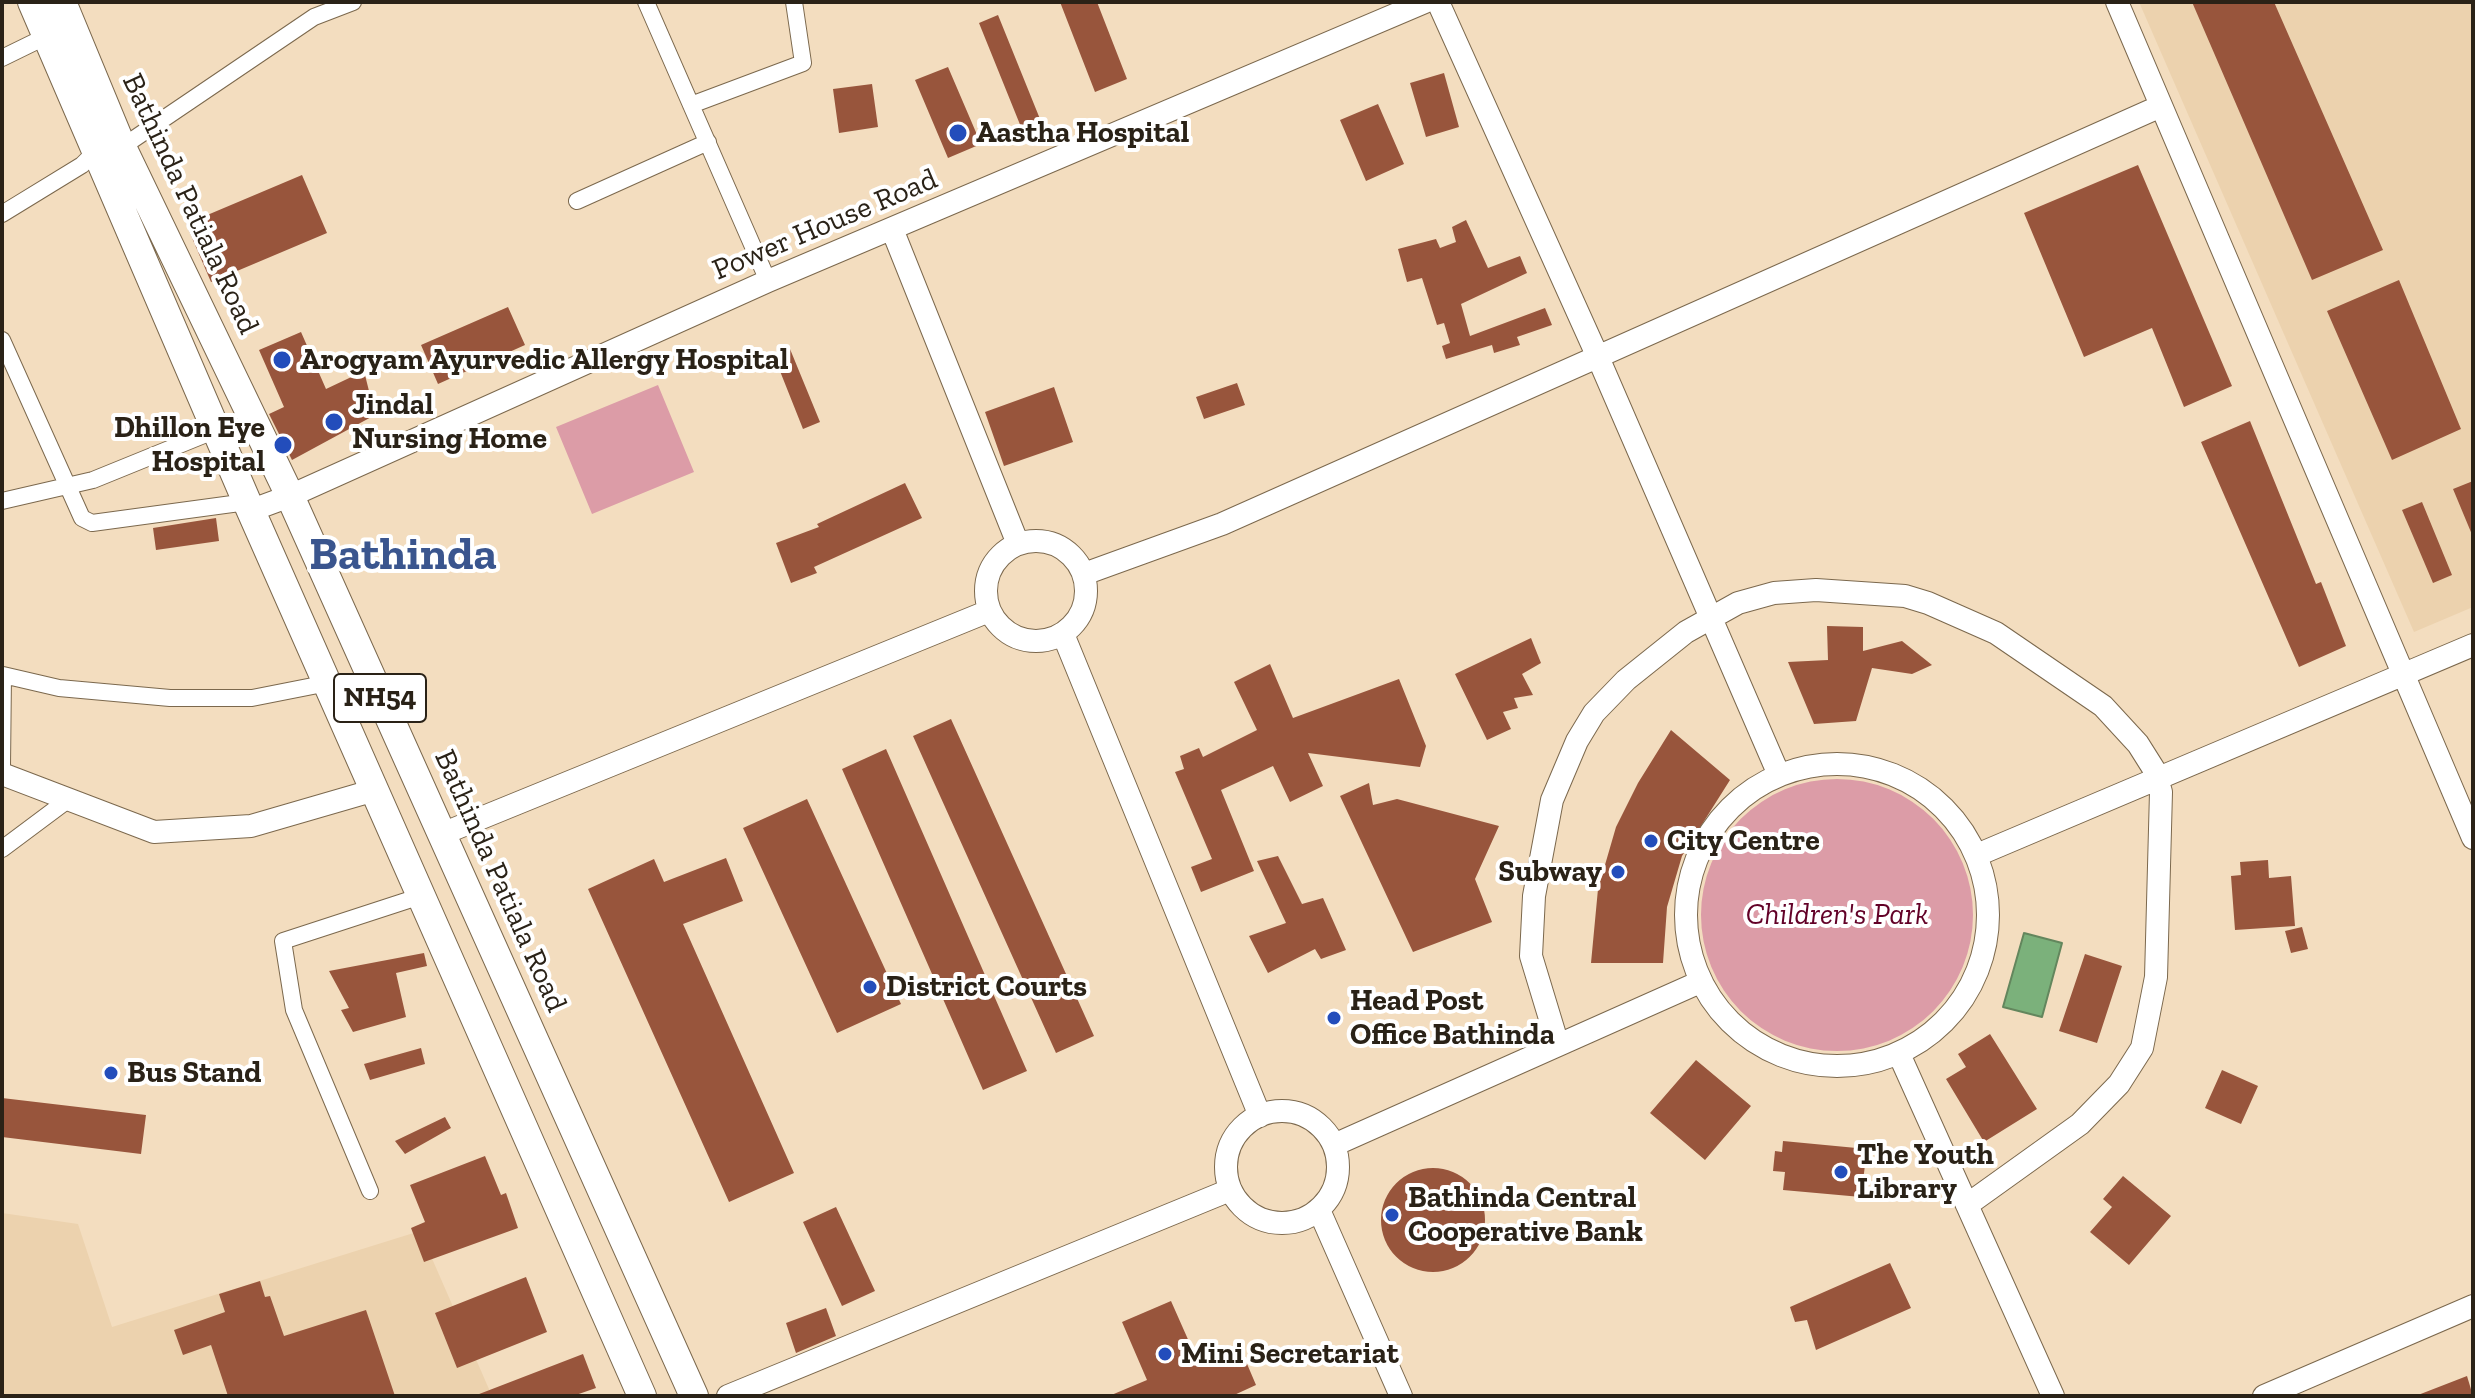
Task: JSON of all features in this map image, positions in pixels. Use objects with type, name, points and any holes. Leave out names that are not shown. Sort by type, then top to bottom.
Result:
[{"type":"highway","name":"NH54","points":[[32,2],[47,36],[109,149],[216,430],[642,1396]]},
{"type":"highway","name":"Bathinda Patiala Road","points":[[62,2],[109,149],[290,496],[694,1396]]},
{"type":"street","points":[[2,214],[314,17],[353,2]]},
{"type":"street","points":[[646,2],[768,281]]},
{"type":"street","points":[[691,105],[803,63],[794,2]]},
{"type":"street","points":[[2117,2],[2473,838]]},
{"type":"street","points":[[1426,3],[1597,355],[1779,775]]},
{"type":"street","name":"Power House Road","points":[[250,506],[290,496],[768,281],[1426,3]]},
{"type":"street","points":[[2,58],[47,36]]},
{"type":"street","points":[[1084,574],[1222,524],[2161,106]]},
{"type":"street","points":[[577,201],[708,142]]},
{"type":"street","points":[[892,229],[1018,544]]},
{"type":"street","points":[[2,340],[82,518],[92,523],[250,506]]},
{"type":"street","points":[[2,501],[67,483],[93,480],[216,430]]},
{"type":"street","points":[[1047,542],[1071,555],[1084,574],[1086,600],[1077,621],[1053,639],[1028,641],[1002,629],[989,611],[986,581],[997,559],[1018,544],[1047,542]]},
{"type":"street","points":[[1558,1045],[1535,972],[1531,942],[1534,896],[1552,800],[1577,741],[1607,698],[1686,632],[1738,603],[1774,593],[1878,594],[1905,596],[1928,603],[1996,633],[2103,706],[2138,744],[2158,779],[2161,879],[2156,977],[2142,1048],[2119,1084],[2080,1124],[1967,1205]]},
{"type":"street","points":[[442,834],[989,611]]},
{"type":"street","points":[[1063,634],[1260,1116]]},
{"type":"street","points":[[1977,855],[2473,645]]},
{"type":"street","points":[[2,766],[3,675],[59,688],[170,698],[252,698],[328,683]]},
{"type":"street","points":[[1825,764],[1872,768],[1916,785],[1952,815],[1977,855],[1989,901],[1986,948],[1975,977],[1969,991],[1939,1028],[1899,1054],[1854,1066],[1807,1064],[1763,1049],[1726,1020],[1700,982],[1685,934],[1687,885],[1705,839],[1737,801],[1779,775],[1825,764]]},
{"type":"street","points":[[2,774],[154,832],[251,826],[375,790]]},
{"type":"street","points":[[2,849],[69,799]]},
{"type":"street","points":[[370,1191],[294,1010],[283,941],[421,896]]},
{"type":"street","points":[[1334,1145],[1700,982]]},
{"type":"street","points":[[1899,1054],[2053,1396]]},
{"type":"street","points":[[1278,1111],[1311,1119],[1334,1145],[1337,1180],[1319,1210],[1304,1219],[1270,1222],[1253,1215],[1230,1190],[1226,1172],[1231,1147],[1245,1125],[1260,1116],[1278,1111]]},
{"type":"street","points":[[728,1396],[1230,1190]]},
{"type":"street","points":[[1319,1210],[1401,1396]]},
{"type":"street","points":[[2264,1396],[2473,1306]]},
{"type":"shaded area","points":[[2139,2],[2470,2],[2473,10],[2473,607],[2414,632]]},
{"type":"shaded area","points":[[2024,933],[2062,943],[2042,1017],[2003,1007]]},
{"type":"shaded area","points":[[2,1213],[78,1224],[112,1327],[420,1231],[492,1396],[2,1396]]},
{"type":"green space","points":[[658,385],[694,472],[592,514],[556,427]]},
{"type":"green space","name":"Children's Park","points":[[1837,779],[1876,785],[1901,795],[1933,819],[1950,840],[1962,863],[1970,889],[1973,915],[1967,954],[1957,979],[1933,1011],[1912,1028],[1889,1040],[1863,1048],[1837,1051],[1798,1045],[1773,1035],[1741,1011],[1724,990],[1712,967],[1704,941],[1701,915],[1707,876],[1717,851],[1741,819],[1762,802],[1785,790],[1811,782]]},
{"type":"building","points":[[1060,2],[1097,2],[1127,79],[1095,92]]},
{"type":"building","points":[[2192,2],[2274,2],[2383,250],[2312,280]]},
{"type":"building","points":[[998,15],[1040,119],[1021,127],[979,23]]},
{"type":"building","points":[[948,67],[981,144],[948,158],[915,80]]},
{"type":"building","points":[[1444,73],[1459,127],[1426,137],[1410,83]]},
{"type":"building","points":[[872,84],[878,127],[839,133],[833,89]]},
{"type":"building","points":[[1378,104],[1404,164],[1366,181],[1340,120]]},
{"type":"building","points":[[2138,165],[2232,386],[2184,407],[2152,328],[2084,357],[2024,213]]},
{"type":"building","points":[[302,175],[327,233],[211,282],[186,224]]},
{"type":"building","points":[[1466,220],[1488,268],[1520,256],[1527,273],[1461,304],[1470,336],[1545,308],[1552,325],[1517,337],[1520,345],[1494,353],[1492,345],[1446,359],[1442,346],[1450,343],[1444,323],[1437,325],[1422,278],[1407,282],[1398,249],[1436,239],[1440,248],[1456,242],[1452,227]]},
{"type":"building","points":[[2399,280],[2461,429],[2392,460],[2327,311]]},
{"type":"building","points":[[508,307],[525,345],[438,384],[421,345]]},
{"type":"building","points":[[301,332],[326,389],[364,371],[375,415],[292,460],[269,414],[284,407],[259,350]]},
{"type":"building","points":[[790,349],[820,422],[803,429],[774,356]]},
{"type":"building","points":[[1237,383],[1245,405],[1204,419],[1196,397]]},
{"type":"building","points":[[1054,387],[1073,442],[1004,466],[985,412]]},
{"type":"building","points":[[2250,421],[2316,584],[2321,582],[2346,646],[2299,667],[2201,442]]},
{"type":"building","points":[[2473,481],[2473,537],[2453,489]]},
{"type":"building","points":[[905,483],[922,518],[814,567],[817,573],[791,583],[776,543],[819,527],[817,524]]},
{"type":"building","points":[[2422,502],[2452,575],[2433,583],[2402,510]]},
{"type":"building","points":[[216,518],[219,541],[156,550],[153,528]]},
{"type":"building","points":[[1827,626],[1863,627],[1863,651],[1902,641],[1932,665],[1912,674],[1872,668],[1856,721],[1814,724],[1788,662],[1828,660]]},
{"type":"building","points":[[1531,638],[1541,663],[1522,674],[1533,695],[1514,698],[1518,708],[1503,712],[1511,729],[1487,740],[1455,674]]},
{"type":"building","points":[[1270,664],[1293,718],[1399,679],[1426,746],[1420,767],[1308,753],[1323,786],[1290,802],[1273,766],[1221,790],[1254,871],[1201,892],[1191,867],[1212,859],[1175,772],[1184,769],[1180,756],[1199,748],[1203,757],[1257,730],[1234,682]]},
{"type":"building","points":[[951,719],[1094,1036],[1056,1053],[913,736]]},
{"type":"building","name":"City Centre","points":[[1671,730],[1730,780],[1682,856],[1667,907],[1663,963],[1591,963],[1598,889],[1616,827],[1638,783]]},
{"type":"building","points":[[886,749],[1027,1071],[983,1090],[842,769]]},
{"type":"building","points":[[1369,783],[1373,805],[1397,799],[1499,826],[1475,879],[1492,922],[1413,952],[1340,796]]},
{"type":"building","points":[[807,799],[901,1004],[837,1033],[743,828]]},
{"type":"building","points":[[1278,856],[1302,904],[1323,898],[1346,950],[1321,959],[1315,949],[1268,973],[1249,936],[1286,923],[1257,861]]},
{"type":"building","points":[[726,858],[743,901],[683,924],[794,1173],[729,1202],[588,889],[654,859],[664,882]]},
{"type":"building","points":[[2268,860],[2269,878],[2291,876],[2295,926],[2235,930],[2231,876],[2241,875],[2240,862]]},
{"type":"building","points":[[2302,927],[2308,949],[2291,953],[2285,931]]},
{"type":"building","points":[[424,953],[427,966],[396,973],[406,1017],[353,1032],[341,1010],[349,1008],[329,971]]},
{"type":"building","points":[[2085,954],[2122,966],[2097,1043],[2059,1031]]},
{"type":"building","points":[[1990,1034],[2037,1109],[1984,1142],[1946,1079],[1966,1067],[1958,1054]]},
{"type":"building","points":[[421,1048],[425,1064],[370,1080],[364,1064]]},
{"type":"building","points":[[1696,1060],[1751,1106],[1705,1160],[1650,1113]]},
{"type":"building","points":[[2222,1070],[2258,1086],[2241,1124],[2205,1108]]},
{"type":"building","points":[[2,1098],[146,1115],[141,1154],[2,1137]]},
{"type":"building","points":[[445,1117],[451,1128],[405,1154],[395,1141]]},
{"type":"building","points":[[1783,1141],[1867,1149],[1861,1197],[1783,1190],[1785,1172],[1773,1171],[1775,1151],[1782,1152]]},
{"type":"building","points":[[485,1156],[501,1195],[506,1193],[518,1228],[424,1262],[411,1228],[425,1222],[410,1185]]},
{"type":"building","points":[[1433,1168],[1453,1172],[1470,1183],[1481,1200],[1485,1220],[1481,1240],[1470,1257],[1453,1268],[1433,1272],[1413,1268],[1396,1257],[1385,1240],[1381,1220],[1385,1200],[1396,1183],[1413,1172]]},
{"type":"building","points":[[2123,1176],[2171,1216],[2129,1265],[2090,1232],[2112,1207],[2103,1199]]},
{"type":"building","points":[[836,1207],[875,1291],[842,1306],[803,1222]]},
{"type":"building","points":[[1890,1263],[1911,1308],[1816,1350],[1807,1320],[1795,1322],[1790,1307]]},
{"type":"building","points":[[526,1277],[547,1332],[457,1368],[435,1313]]},
{"type":"building","points":[[260,1281],[265,1297],[270,1296],[284,1336],[366,1310],[395,1396],[228,1396],[211,1345],[183,1355],[174,1330],[225,1312],[219,1294]]},
{"type":"building","name":"Mini Secretariat","points":[[1171,1301],[1198,1362],[1239,1345],[1256,1385],[1232,1396],[1109,1396],[1147,1380],[1122,1322]]},
{"type":"building","points":[[826,1308],[836,1336],[796,1353],[786,1323]]},
{"type":"building","points":[[583,1354],[596,1388],[573,1396],[474,1396]]},
{"type":"building","points":[[2467,1376],[2473,1396],[2418,1396],[2418,1395]]},
{"type":"place","name":"Aastha Hospital","points":[[958,133]]},
{"type":"place","name":"Arogyam Ayurvedic Allergy Hospital","points":[[282,360]]},
{"type":"place","name":"Jindal Nursing Home","points":[[334,422]]},
{"type":"place","name":"Dhillon Eye Hospital","points":[[283,445]]},
{"type":"place","name":"City Centre","points":[[1651,841]]},
{"type":"place","name":"Subway","points":[[1618,872]]},
{"type":"place","name":"District Courts","points":[[870,987]]},
{"type":"place","name":"Head Post Office Bathinda","points":[[1334,1018]]},
{"type":"place","name":"Bus Stand","points":[[111,1073]]},
{"type":"place","name":"The Youth Library","points":[[1841,1172]]},
{"type":"place","name":"Bathinda Central Cooperative Bank","points":[[1392,1215]]},
{"type":"place","name":"Mini Secretariat","points":[[1165,1354]]},
{"type":"district","name":"Bathinda","points":[[403,556]]}]
